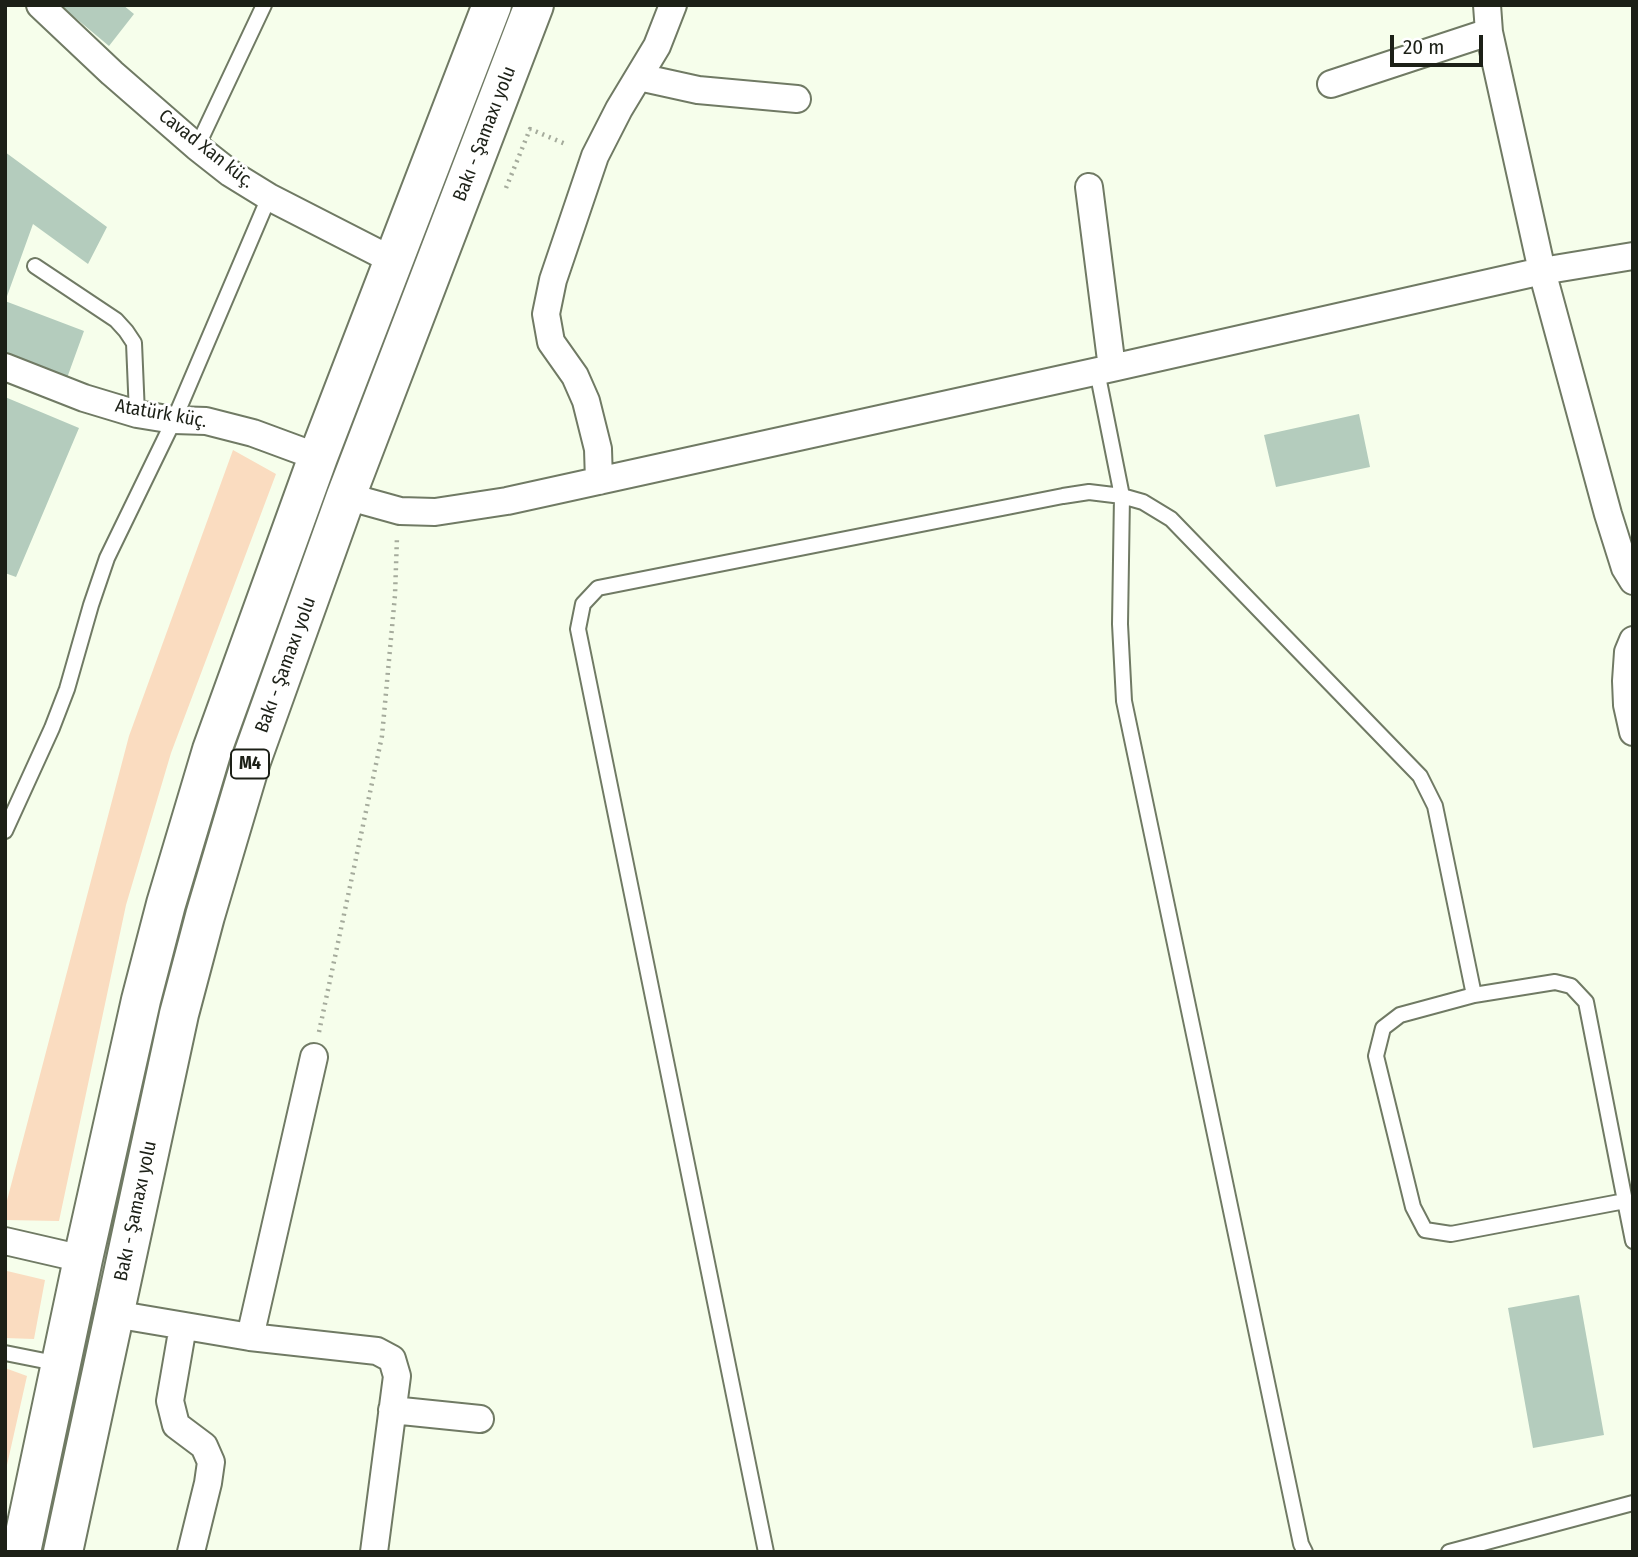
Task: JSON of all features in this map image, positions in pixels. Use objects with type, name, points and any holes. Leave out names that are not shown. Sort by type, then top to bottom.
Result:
[{"type":"highway","name":"Bakı - Şamaxı yolu","points":[[21,1552],[141,1000],[166,904],[212,750],[318,457],[492,5]]},
{"type":"highway","name":"Bakı - Şamaxı yolu","points":[[63,1552],[179,1013],[251,761],[346,496],[534,5]]},
{"type":"street","name":"Cavad Xan küç.","points":[[40,5],[112,73],[230,173],[269,197],[394,261]]},
{"type":"street","points":[[599,481],[598,449],[586,401],[575,376],[551,342],[546,314],[552,281],[595,156],[619,109],[657,46],[673,5]]},
{"type":"street","points":[[1487,5],[1489,32],[1542,271],[1608,514],[1625,568],[1633,582]]},
{"type":"street","points":[[1331,84],[1489,32]]},
{"type":"street","points":[[639,76],[698,90],[797,100]]},
{"type":"street","points":[[1089,187],[1105,370]]},
{"type":"street","points":[[346,496],[400,511],[435,512],[507,501],[1542,271],[1633,256]]},
{"type":"street","name":"Atatürk küç.","points":[[5,366],[84,398],[137,414],[206,422],[253,433],[318,457]]},
{"type":"street","points":[[1633,640],[1628,652],[1626,681],[1627,705],[1633,732]]},
{"type":"street","points":[[250,1337],[314,1057]]},
{"type":"street","points":[[5,1241],[83,1259]]},
{"type":"street","points":[[114,1314],[250,1337],[377,1351],[392,1359],[397,1376],[374,1552]]},
{"type":"street","points":[[183,1326],[170,1401],[176,1425],[204,1446],[211,1462],[191,1552]]},
{"type":"street","points":[[392,1410],[480,1419]]},
{"type":"lane","points":[[197,147],[264,5]]},
{"type":"lane","points":[[5,831],[67,689],[107,558],[174,420],[269,197]]},
{"type":"lane","points":[[35,267],[116,320],[127,331],[134,343],[137,414]]},
{"type":"lane","points":[[1105,370],[1122,496],[1120,624],[1124,701],[1301,1544],[1305,1552]]},
{"type":"lane","points":[[766,1552],[578,629],[583,604],[598,588],[1063,496],[1089,492],[1143,502],[1171,519],[1420,776],[1435,806],[1474,995]]},
{"type":"lane","points":[[1625,1201],[1451,1234],[1425,1230],[1413,1207],[1376,1056],[1383,1028],[1400,1015],[1474,995],[1555,982],[1571,986],[1586,1002],[1633,1241]]},
{"type":"lane","points":[[5,1353],[61,1364]]},
{"type":"lane","points":[[1449,1552],[1633,1503]]},
{"type":"path","points":[[506,188],[530,129],[595,156]]},
{"type":"path","points":[[314,1057],[382,736],[400,511]]},
{"type":"shaded area","points":[[233,450],[276,474],[171,753],[126,905],[59,1221],[5,1220],[5,1208],[129,736]]},
{"type":"shaded area","points":[[7,1271],[45,1280],[34,1339],[5,1338]]},
{"type":"shaded area","points":[[5,1368],[27,1376],[5,1474]]},
{"type":"building","points":[[60,5],[123,5],[134,14],[109,46]]},
{"type":"building","points":[[5,152],[107,227],[88,264],[33,224],[6,299]]},
{"type":"building","points":[[5,301],[84,331],[67,378],[5,353]]},
{"type":"building","points":[[5,397],[79,428],[16,577],[5,573]]},
{"type":"building","points":[[1359,414],[1370,467],[1276,487],[1264,435]]},
{"type":"building","points":[[1579,1295],[1604,1435],[1533,1448],[1508,1308]]}]
